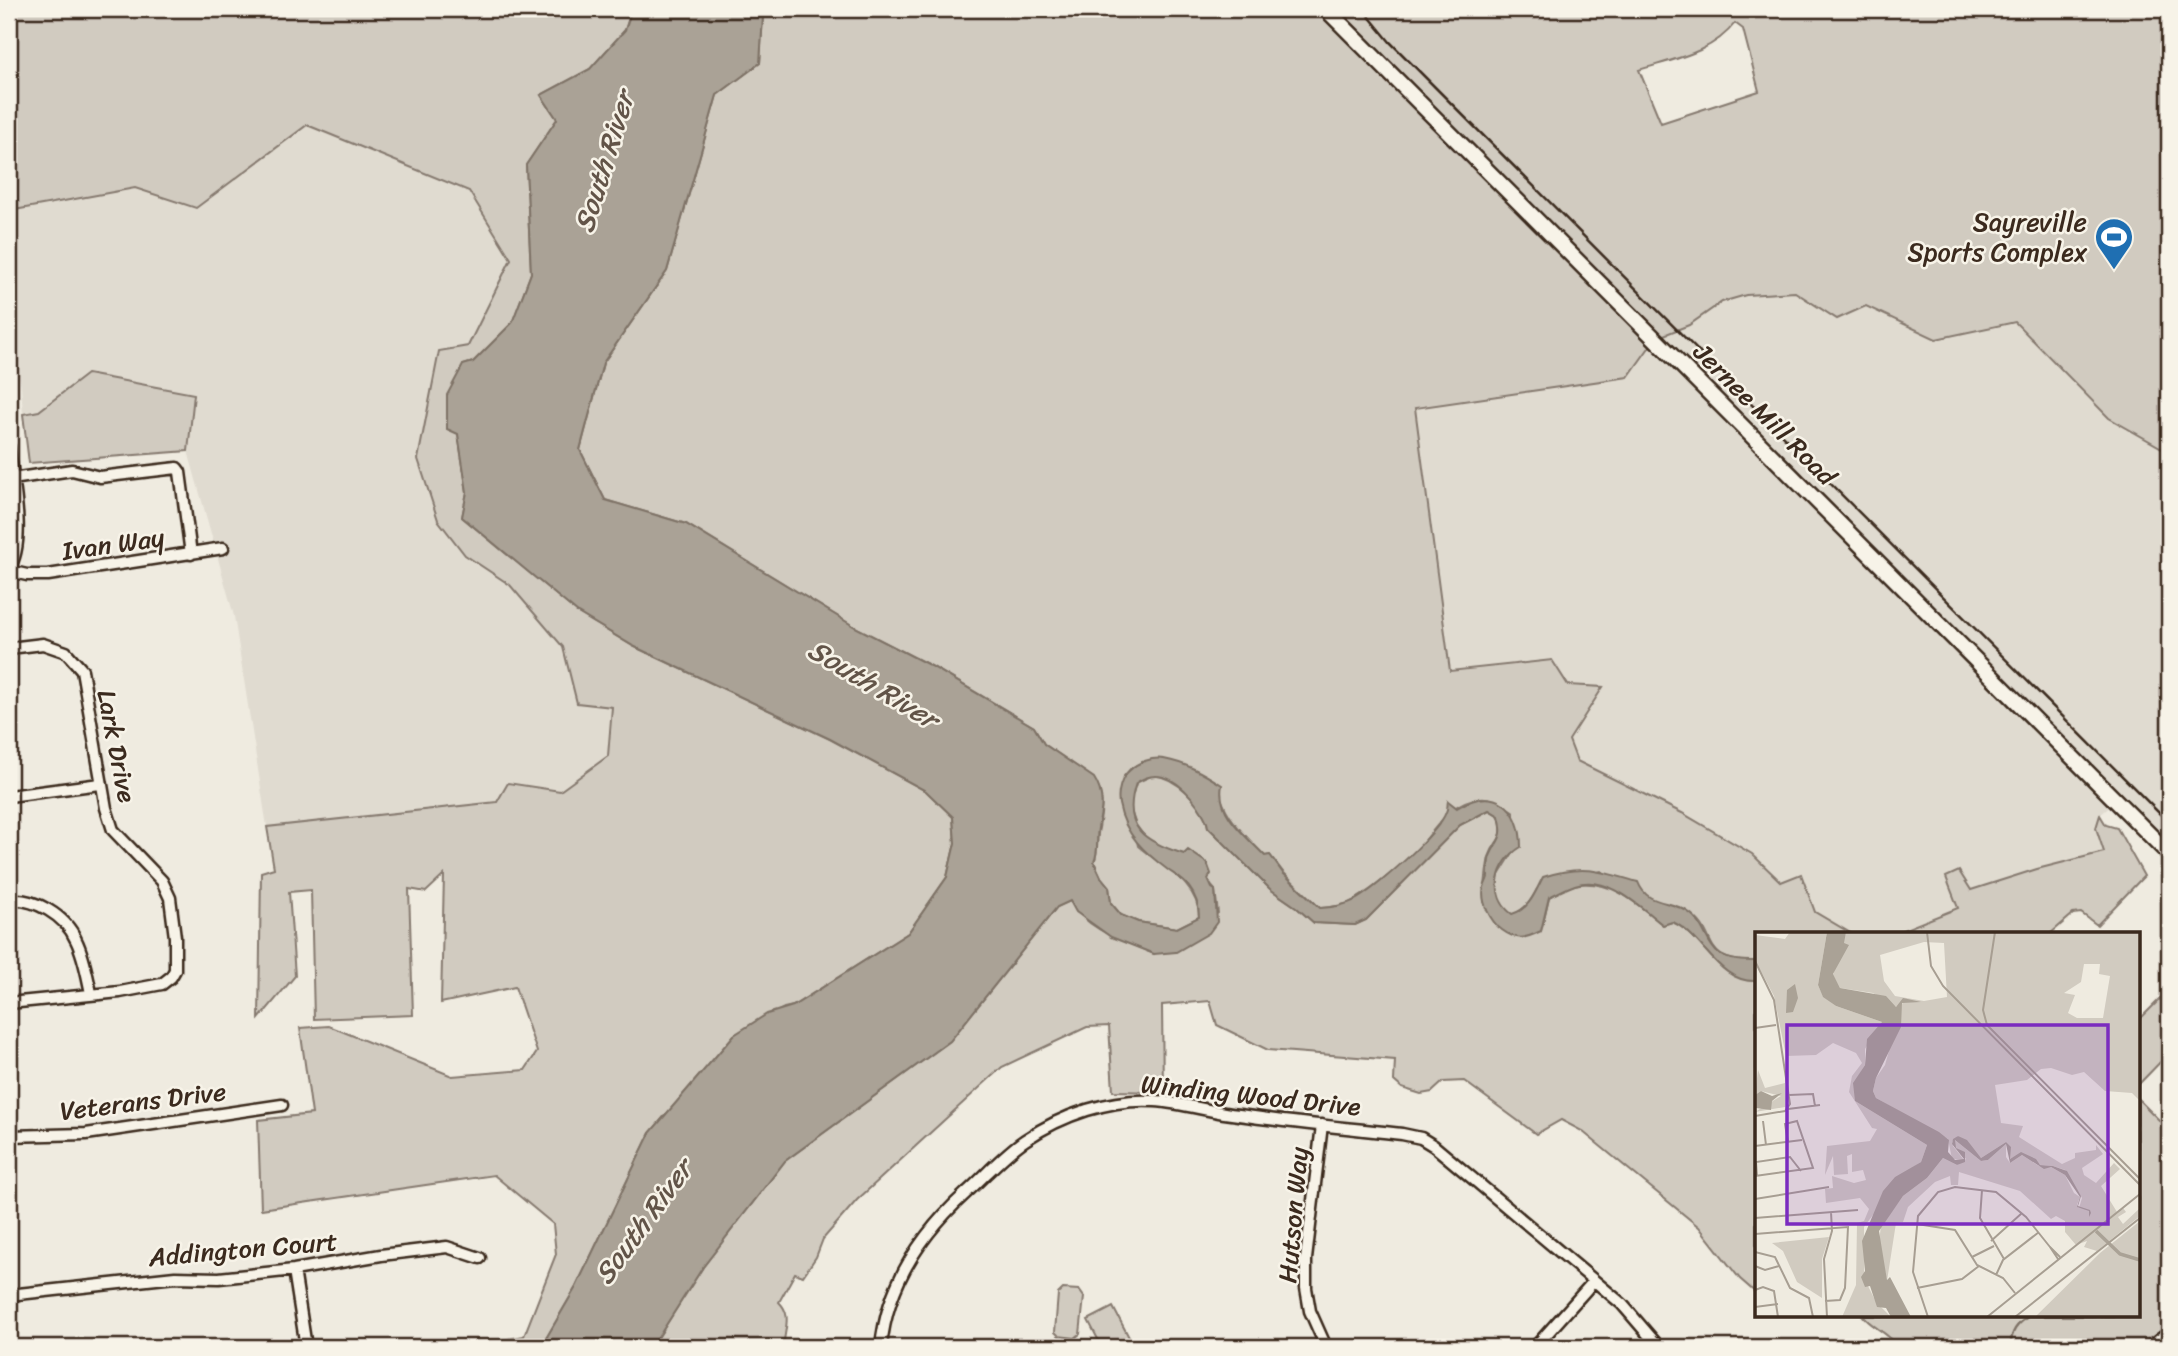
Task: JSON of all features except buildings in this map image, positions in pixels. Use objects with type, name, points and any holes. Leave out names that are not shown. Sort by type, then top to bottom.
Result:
[{"type":"street","name":"Jernee Mill Road","points":[[1326,9],[2169,854]]},
{"type":"street","points":[[9,447],[18,535],[9,569]]},
{"type":"street","points":[[12,479],[72,470],[100,477],[177,468],[180,472],[191,554]]},
{"type":"street","name":"Ivan Way","points":[[9,569],[27,575],[48,575],[223,548]]},
{"type":"street","name":"Lark Drive","points":[[9,651],[18,647],[43,644],[66,652],[82,670],[100,784],[113,830],[162,881],[170,898],[175,970],[162,984],[120,992],[9,1003]]},
{"type":"street","points":[[9,796],[100,784]]},
{"type":"street","points":[[9,900],[19,899],[44,906],[76,937],[90,993]]},
{"type":"street","name":"Winding Wood Drive","points":[[881,1347],[891,1302],[901,1277],[938,1220],[1026,1140],[1052,1125],[1095,1108],[1138,1101],[1170,1103],[1236,1115],[1402,1133],[1421,1138],[1486,1188],[1622,1304],[1659,1347]]},
{"type":"street","name":"Veterans Drive","points":[[9,1136],[86,1133],[282,1105]]},
{"type":"street","name":"Hutson Way","points":[[1322,1125],[1306,1259],[1306,1288],[1310,1311],[1326,1347]]},
{"type":"street","name":"Addington Court","points":[[9,1295],[162,1278],[219,1278],[294,1270],[381,1255],[447,1248],[480,1258]]},
{"type":"street","points":[[294,1270],[306,1347]]},
{"type":"street","points":[[1535,1347],[1594,1281]]},
{"type":"street","points":[[2153,1347],[2169,1335]]},
{"type":"shaded area","points":[[9,9],[632,9],[625,30],[590,69],[541,95],[557,119],[526,165],[531,273],[512,323],[473,362],[463,365],[458,434],[467,492],[462,517],[578,613],[633,646],[830,739],[926,791],[953,817],[955,843],[947,877],[908,933],[793,1006],[784,1008],[734,1035],[650,1133],[576,1287],[541,1347],[475,1347],[524,1336],[556,1254],[553,1224],[494,1175],[261,1209],[258,1120],[312,1114],[300,1028],[329,1026],[452,1076],[525,1070],[537,1052],[515,987],[441,1003],[444,875],[426,892],[409,889],[413,1015],[314,1019],[311,890],[289,892],[295,976],[259,1019],[261,872],[274,868],[267,827],[497,802],[508,783],[560,791],[608,756],[612,707],[577,703],[563,647],[510,585],[465,555],[438,520],[418,459],[439,351],[468,346],[511,259],[469,191],[307,125],[196,208],[135,188],[9,211]]},
{"type":"shaded area","points":[[774,9],[2169,9],[2169,452],[2109,418],[2015,322],[1936,339],[1866,306],[1837,319],[1795,292],[1746,295],[1722,302],[1689,325],[1656,338],[1628,377],[1415,408],[1450,671],[1552,660],[1568,685],[1603,687],[1569,740],[1577,761],[1682,813],[1752,854],[1781,882],[1801,874],[1815,912],[1849,932],[1755,932],[1755,961],[1737,960],[1717,952],[1698,920],[1688,912],[1655,901],[1601,871],[1537,889],[1527,905],[1512,915],[1503,907],[1496,893],[1499,875],[1514,851],[1514,812],[1489,798],[1470,800],[1454,809],[1440,821],[1409,858],[1363,894],[1343,905],[1320,908],[1283,872],[1270,855],[1265,856],[1245,835],[1228,813],[1220,795],[1145,761],[1131,768],[1124,776],[1138,846],[1186,885],[1193,894],[1199,917],[1177,928],[1138,922],[1121,915],[1111,903],[1109,887],[1094,862],[1102,808],[1097,784],[1093,778],[1044,744],[1034,727],[931,666],[855,627],[686,524],[605,500],[580,450],[603,363],[667,271],[717,95],[760,63],[763,16]],"holes":[[[1735,23],[1743,29],[1759,91],[1661,123],[1639,70],[1704,48],[1726,33]]]},
{"type":"shaded area","points":[[307,125],[469,191],[511,259],[468,346],[465,555],[510,585],[563,647],[577,703],[612,707],[608,757],[560,791],[508,783],[498,802],[267,827],[234,616],[188,451],[193,394],[87,374],[39,411],[23,414],[21,387],[9,329],[9,211],[135,188],[196,208]]},
{"type":"shaded area","points":[[1795,292],[1837,319],[1866,306],[1936,339],[2015,322],[2109,418],[2169,452],[2169,854],[2117,801],[2100,815],[2096,828],[2104,852],[1970,890],[1959,871],[1959,908],[1898,932],[1849,932],[1815,912],[1801,874],[1781,882],[1752,854],[1682,813],[1577,761],[1568,740],[1603,687],[1568,685],[1551,660],[1450,671],[1415,408],[1628,377],[1656,338],[1689,325],[1722,302],[1746,295]]},
{"type":"shaded area","points":[[87,374],[194,394],[188,451],[29,463],[23,414],[39,411]]},
{"type":"shaded area","points":[[1153,775],[1170,781],[1188,793],[1201,809],[1208,827],[1270,889],[1314,923],[1355,925],[1366,920],[1460,825],[1489,810],[1499,816],[1501,835],[1489,857],[1484,902],[1541,931],[1549,897],[1576,884],[1604,886],[1635,902],[1663,925],[1672,922],[1683,928],[1731,974],[1755,981],[1755,1292],[1740,1279],[1699,1227],[1582,1131],[1561,1120],[1536,1134],[1464,1081],[1443,1082],[1432,1092],[1421,1094],[1402,1088],[1394,1081],[1395,1060],[1268,1050],[1217,1025],[1210,1001],[1162,1005],[1163,1092],[1113,1091],[1109,1026],[1087,1027],[1002,1067],[857,1200],[823,1239],[816,1257],[803,1276],[795,1273],[779,1302],[787,1320],[784,1341],[778,1346],[652,1347],[703,1267],[785,1161],[950,1041],[1057,907],[1070,901],[1096,928],[1154,954],[1218,913],[1215,890],[1184,854],[1155,845],[1136,825],[1130,802],[1136,783]]},
{"type":"shaded area","points":[[2100,815],[2106,825],[2117,828],[2144,876],[2097,925],[2081,913],[2073,914],[2052,932],[1898,932],[1958,908],[1946,877],[1959,871],[1971,890],[2104,852],[2096,828]]},
{"type":"shaded area","points":[[2169,990],[2169,1053],[2140,1083],[2140,1019]]},
{"type":"shaded area","points":[[2140,1101],[2169,1130],[2169,1347],[1898,1347],[1865,1318],[2140,1318]]},
{"type":"shaded area","points":[[1063,1289],[1079,1290],[1084,1297],[1080,1334],[1075,1338],[1059,1336],[1055,1332],[1058,1294]]},
{"type":"shaded area","points":[[1113,1307],[1134,1347],[1102,1347],[1088,1320]]},
{"type":"water","name":"South River","points":[[632,9],[774,9],[774,12],[763,16],[760,63],[717,95],[667,271],[603,363],[580,450],[605,500],[686,524],[855,627],[931,666],[1034,727],[1044,744],[1094,778],[1097,784],[1101,809],[1094,862],[1109,887],[1111,903],[1121,915],[1138,922],[1177,928],[1199,917],[1197,901],[1191,890],[1137,842],[1126,825],[1119,804],[1120,786],[1127,773],[1146,761],[1164,759],[1194,769],[1222,785],[1224,806],[1234,824],[1265,856],[1270,855],[1283,873],[1320,908],[1352,901],[1378,883],[1432,833],[1447,811],[1448,801],[1457,808],[1470,801],[1494,799],[1511,811],[1520,833],[1521,847],[1506,861],[1498,879],[1500,898],[1504,907],[1512,914],[1528,904],[1543,877],[1581,870],[1613,875],[1638,882],[1648,896],[1691,914],[1719,954],[1742,961],[1755,961],[1755,981],[1742,979],[1720,966],[1683,928],[1672,922],[1663,925],[1623,894],[1599,884],[1575,885],[1549,897],[1541,931],[1521,938],[1507,934],[1490,917],[1483,893],[1488,877],[1489,858],[1500,837],[1501,829],[1499,816],[1489,810],[1460,825],[1366,920],[1355,925],[1314,923],[1270,889],[1208,827],[1198,806],[1186,791],[1163,777],[1145,778],[1136,783],[1132,798],[1134,822],[1140,831],[1158,844],[1184,854],[1188,850],[1207,863],[1211,874],[1208,879],[1215,890],[1217,922],[1209,933],[1176,952],[1154,954],[1111,937],[1076,912],[1070,901],[1057,907],[950,1041],[785,1161],[703,1267],[652,1347],[541,1347],[576,1287],[650,1133],[734,1035],[767,1014],[793,1006],[908,933],[947,877],[955,843],[953,817],[926,791],[830,739],[633,646],[578,613],[462,517],[467,492],[458,434],[447,429],[447,395],[463,365],[473,362],[512,323],[531,273],[526,165],[557,119],[541,95],[590,69],[625,30]]},
{"type":"waterway","points":[[2011,1347],[2015,1329],[2026,1318]]},
{"type":"railway","points":[[1363,9],[1390,42],[2169,823]]},
{"type":"place","name":"Sayreville Sports Complex","points":[[2114,271]]}]
